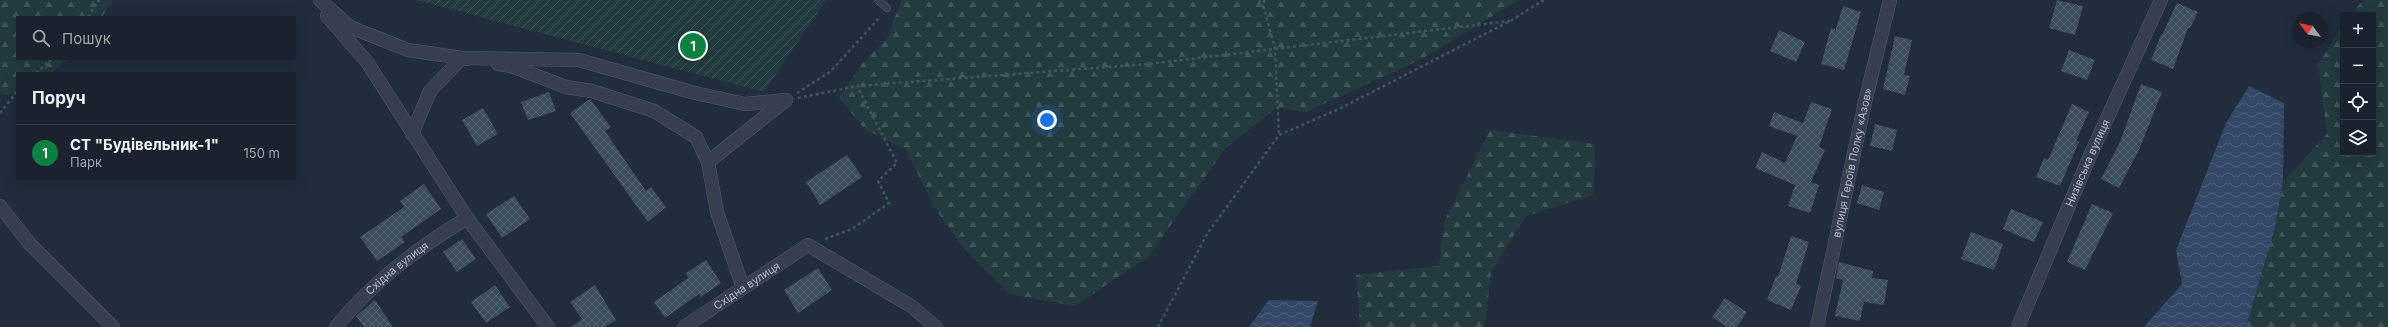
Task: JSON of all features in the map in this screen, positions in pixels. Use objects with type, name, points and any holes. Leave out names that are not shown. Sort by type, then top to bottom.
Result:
[{"type":"street","points":[[313,0],[367,62],[467,218],[548,327]]},
{"type":"street","points":[[320,0],[350,27],[408,50],[511,66],[566,88],[592,91],[654,111],[696,137],[708,162],[717,212],[743,288]]},
{"type":"street","name":"вулиця Героїв Полку «Азов»","points":[[1817,327],[1865,102],[1890,0]]},
{"type":"street","name":"Низівська вулиця","points":[[2018,327],[2089,158],[2161,0]]},
{"type":"street","points":[[412,134],[430,91],[462,58],[580,60],[695,93],[745,104],[786,100]]},
{"type":"street","points":[[708,162],[786,100]]},
{"type":"street","points":[[0,206],[29,243],[113,327]]},
{"type":"street","name":"Східна вулиця","points":[[336,327],[353,305],[379,281],[436,237],[467,218]]},
{"type":"street","points":[[808,245],[911,306],[936,327]]},
{"type":"street","name":"Східна вулиця","points":[[684,327],[808,245]]},
{"type":"lane","points":[[878,0],[887,8]]},
{"type":"path","points":[[89,16],[99,0]]},
{"type":"path","points":[[1259,0],[1264,9],[1275,48],[1278,135]]},
{"type":"path","points":[[1264,0],[1264,9]]},
{"type":"path","points":[[1158,327],[1208,234],[1278,135],[1342,108],[1427,62],[1510,21],[1544,0]]},
{"type":"path","points":[[786,100],[831,70],[887,8]]},
{"type":"path","points":[[786,100],[857,86],[1148,64],[1510,21]]},
{"type":"path","points":[[37,72],[51,60]]},
{"type":"path","points":[[808,245],[852,228],[889,203],[878,181],[897,163],[857,86]]},
{"type":"path","points":[[0,113],[16,93]]},
{"type":"green space","points":[[0,0],[113,0],[103,16],[16,16],[16,60],[67,60],[52,72],[16,72],[16,93],[3,95],[0,92]]},
{"type":"green space","points":[[416,0],[826,0],[764,92]]},
{"type":"green space","points":[[902,0],[1519,0],[1420,60],[1306,112],[1277,107],[1225,149],[1148,257],[1075,306],[1009,294],[967,252],[936,210],[906,150],[865,129],[839,98],[862,64],[886,39]]},
{"type":"green space","points":[[2363,0],[2388,0],[2388,327],[2246,327],[2275,228],[2283,182],[2327,134],[2318,65],[2340,30],[2340,156],[2376,156],[2376,12],[2353,12]]},
{"type":"green space","points":[[1490,130],[1595,144],[1594,195],[1526,216],[1491,272],[1485,327],[1360,327],[1356,275],[1439,266],[1444,222]]},
{"type":"water","points":[[2249,86],[2284,103],[2283,182],[2275,228],[2246,327],[2144,327],[2182,284],[2176,250],[2226,123]]},
{"type":"water","points":[[1269,300],[1318,301],[1310,327],[1249,327]]},
{"type":"building","points":[[2057,0],[2083,6],[2075,35],[2049,28]]},
{"type":"building","points":[[2177,3],[2198,12],[2190,28],[2188,28],[2173,69],[2151,60],[2161,35]]},
{"type":"building","points":[[1843,6],[1861,12],[1844,70],[1821,64],[1831,28],[1835,29],[1835,32]]},
{"type":"building","points":[[1779,30],[1805,42],[1796,62],[1770,51]]},
{"type":"building","points":[[1895,36],[1912,40],[1904,75],[1910,76],[1905,95],[1883,89]]},
{"type":"building","points":[[2069,50],[2095,60],[2087,80],[2061,71]]},
{"type":"building","points":[[2141,84],[2162,92],[2139,150],[2119,188],[2101,179],[2120,142]]},
{"type":"building","points":[[549,92],[556,111],[528,120],[521,102]]},
{"type":"building","points":[[590,99],[611,127],[605,131],[646,191],[651,187],[666,207],[648,222],[570,113]]},
{"type":"building","points":[[1811,102],[1832,109],[1819,147],[1825,150],[1811,182],[1819,185],[1810,213],[1788,206],[1795,185],[1755,168],[1762,152],[1785,163],[1797,136],[1769,126],[1774,112],[1803,123]]},
{"type":"building","points":[[2072,104],[2089,112],[2076,141],[2079,142],[2060,186],[2036,177],[2044,158],[2048,160]]},
{"type":"building","points":[[483,108],[498,134],[477,146],[462,120]]},
{"type":"building","points":[[1875,124],[1897,130],[1892,151],[1870,146]]},
{"type":"building","points":[[847,155],[862,177],[820,205],[806,182]]},
{"type":"building","points":[[424,184],[441,209],[401,237],[405,242],[377,261],[360,237],[404,207],[400,201]]},
{"type":"building","points":[[1862,185],[1884,192],[1879,210],[1857,203]]},
{"type":"building","points":[[514,196],[530,219],[502,238],[486,214]]},
{"type":"building","points":[[2092,204],[2113,213],[2085,270],[2067,262]]},
{"type":"building","points":[[2011,209],[2043,222],[2034,242],[2003,229]]},
{"type":"building","points":[[1971,232],[2003,244],[1994,270],[1961,259]]},
{"type":"building","points":[[1791,236],[1809,242],[1796,284],[1801,286],[1791,310],[1767,300],[1776,276],[1778,277]]},
{"type":"building","points":[[462,239],[476,259],[457,272],[443,252]]},
{"type":"building","points":[[706,260],[721,283],[701,297],[699,294],[665,318],[654,302],[688,278],[686,273]]},
{"type":"building","points":[[1839,262],[1873,271],[1872,278],[1888,280],[1884,305],[1864,302],[1860,321],[1835,316],[1843,280],[1836,278]]},
{"type":"building","points":[[818,268],[832,290],[798,313],[784,290]]},
{"type":"building","points":[[495,285],[510,307],[486,323],[471,302]]},
{"type":"building","points":[[595,285],[616,320],[605,327],[571,327],[582,319],[570,302]]},
{"type":"building","points":[[1725,298],[1747,312],[1737,327],[1727,327],[1712,317]]},
{"type":"building","points":[[375,300],[393,327],[364,327],[356,316]]},
{"type":"place","name":"СТ \"Будівельник-1\"","points":[[693,46]]}]
